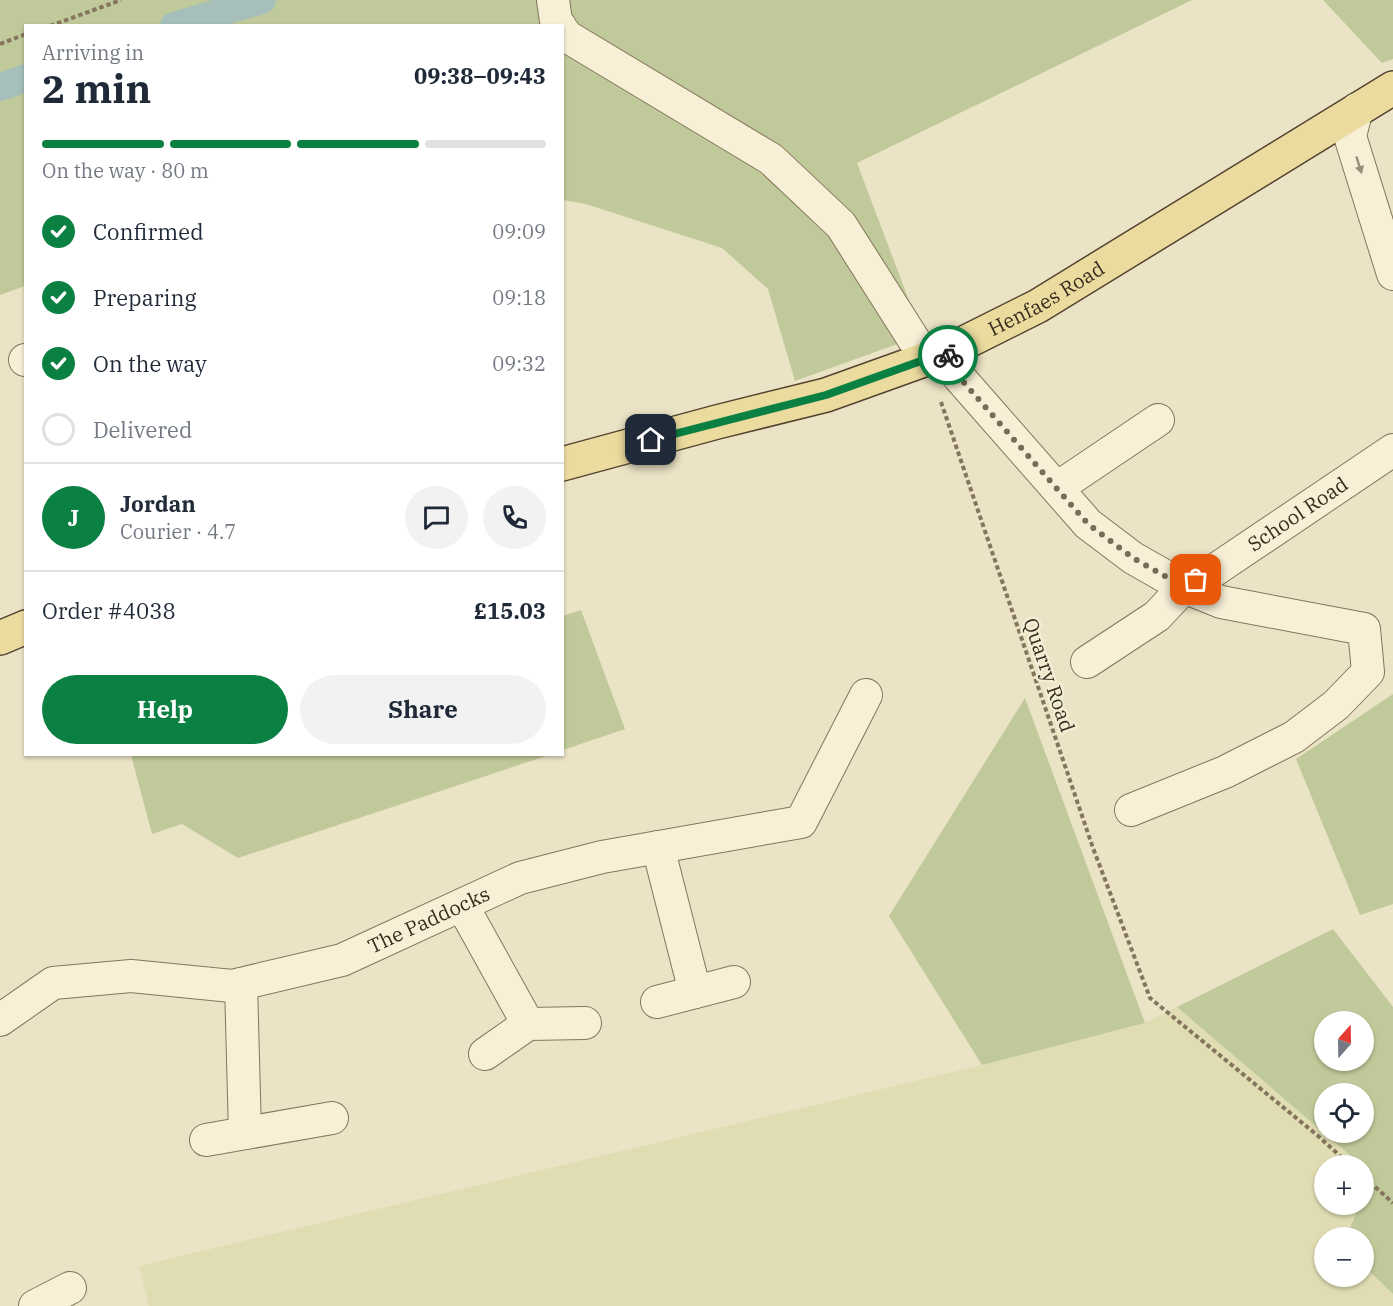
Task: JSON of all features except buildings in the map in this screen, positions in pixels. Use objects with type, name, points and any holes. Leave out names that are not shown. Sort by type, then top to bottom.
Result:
[{"type":"main road","name":"Henfaes Road","points":[[564,463],[826,395],[936,356],[1038,306],[1393,88]]},
{"type":"main road","points":[[0,638],[24,628]]},
{"type":"street","points":[[553,0],[558,24]]},
{"type":"street","points":[[564,32],[568,37],[771,159],[841,225],[936,356],[959,377],[1088,524],[1133,558],[1184,587],[1221,602],[1364,629],[1368,672],[1336,705],[1294,737],[1225,772],[1131,810]]},
{"type":"street","points":[[1357,109],[1350,136],[1393,274]]},
{"type":"street","points":[[1057,488],[1158,420]]},
{"type":"street","name":"School Road","points":[[1087,662],[1157,616],[1184,587],[1209,574],[1393,450]]},
{"type":"street","name":"The Paddocks","points":[[0,1020],[53,984],[131,976],[232,986],[342,960],[520,878],[602,857],[801,822],[866,694]]},
{"type":"street","points":[[658,847],[695,992]]},
{"type":"street","points":[[462,905],[528,1024]]},
{"type":"street","points":[[657,1002],[734,982]]},
{"type":"street","points":[[241,984],[245,1133]]},
{"type":"street","points":[[485,1053],[528,1024],[585,1023]]},
{"type":"street","points":[[206,1140],[332,1118]]},
{"type":"street","points":[[35,1306],[70,1288]]},
{"type":"path","points":[[55,24],[121,0]]},
{"type":"path","points":[[0,44],[24,35]]},
{"type":"path","name":"Quarry Road","points":[[936,356],[1093,848],[1150,998],[1339,1155]]},
{"type":"path","points":[[1374,1186],[1393,1203]]},
{"type":"shaded area","points":[[1177,1007],[1314,1124],[1314,1143],[1336,1143],[1350,1155],[1314,1155],[1314,1215],[1356,1215],[1350,1227],[1314,1227],[1314,1287],[1374,1287],[1374,1276],[1393,1294],[1393,1306],[149,1306],[139,1266],[982,1065],[1145,1023]]},
{"type":"green space","points":[[0,0],[1192,0],[857,163],[922,335],[795,381],[768,289],[722,248],[586,204],[564,200],[564,24],[24,24],[24,286],[0,295]]},
{"type":"green space","points":[[1323,0],[1393,0],[1393,59],[1382,63]]},
{"type":"green space","points":[[581,610],[625,729],[564,750],[564,616]]},
{"type":"green space","points":[[1393,694],[1393,904],[1360,915],[1296,759]]},
{"type":"green space","points":[[1025,698],[1145,1023],[982,1065],[889,916]]},
{"type":"green space","points":[[132,756],[546,756],[238,858],[182,824],[152,834]]},
{"type":"green space","points":[[1333,929],[1393,1007],[1393,1294],[1374,1276],[1374,1227],[1350,1227],[1356,1215],[1374,1215],[1374,1155],[1350,1155],[1336,1143],[1374,1143],[1374,1083],[1314,1083],[1314,1124],[1177,1007]]},
{"type":"waterway","points":[[181,24],[262,0]]},
{"type":"waterway","points":[[0,87],[24,79]]},
{"type":"way so far","points":[[948,355],[959,377],[1088,524],[1133,558],[1184,587],[1196,580]]},
{"type":"route","points":[[651,440],[826,395],[946,352],[948,355]]}]
